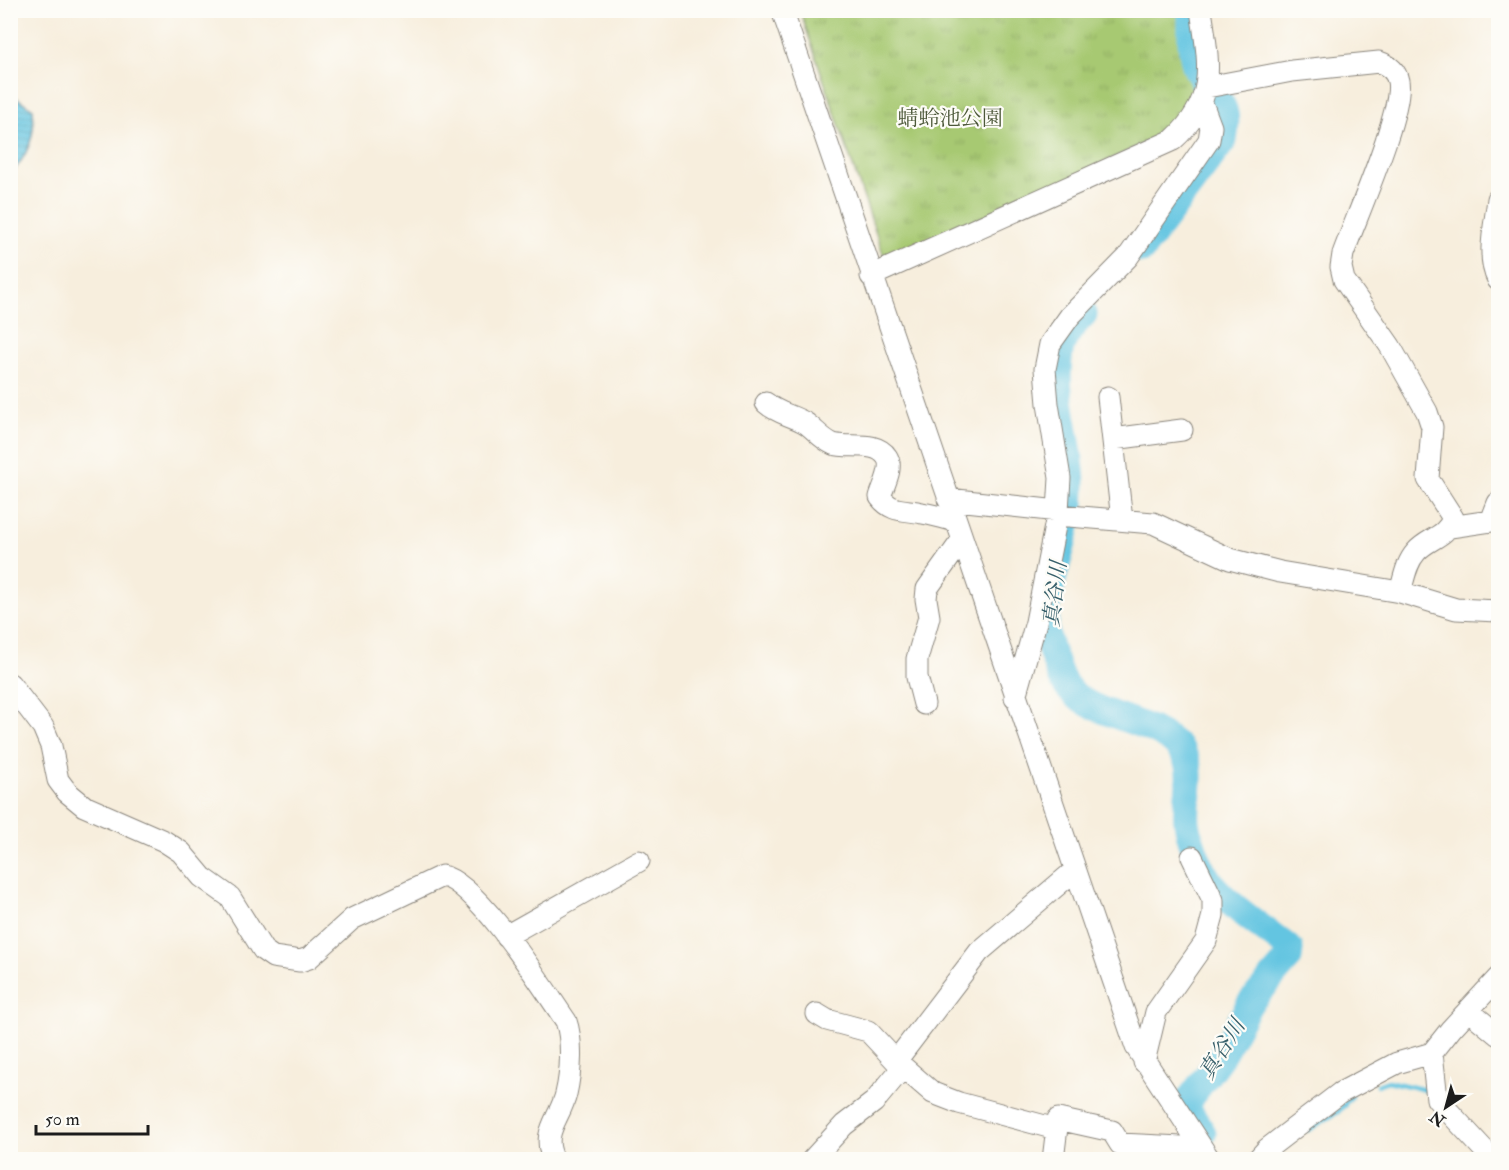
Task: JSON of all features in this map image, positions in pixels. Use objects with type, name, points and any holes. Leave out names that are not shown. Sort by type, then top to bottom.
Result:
[{"type":"street","points":[[782,10],[1136,1047],[1206,1154]]},
{"type":"street","points":[[1015,697],[1036,622],[1058,513],[1060,478],[1048,404],[1046,369],[1050,344],[1070,316],[1128,257],[1209,140],[1211,127],[1205,95],[1209,67],[1201,10]]},
{"type":"street","points":[[871,276],[1173,140],[1189,125],[1205,95],[1292,71],[1379,62],[1389,66],[1398,78],[1399,92],[1393,121],[1343,254],[1341,267],[1344,280],[1390,346],[1427,412],[1432,427],[1428,479],[1454,518],[1450,527]]},
{"type":"street","points":[[1498,199],[1492,255],[1494,272],[1498,280]]},
{"type":"street","points":[[1108,397],[1122,520]]},
{"type":"street","points":[[766,403],[776,412],[807,424],[836,445],[864,446],[879,450],[886,456],[890,466],[880,497],[885,505],[903,512],[920,512],[959,531]]},
{"type":"street","points":[[1113,439],[1182,430]]},
{"type":"street","points":[[948,499],[1153,523],[1230,560],[1280,572],[1400,592],[1456,609],[1498,611]]},
{"type":"street","points":[[1400,592],[1410,559],[1418,550],[1450,527],[1491,521],[1498,503]]},
{"type":"street","points":[[924,704],[917,677],[917,658],[929,617],[927,589],[959,531]]},
{"type":"street","points":[[10,684],[43,727],[51,746],[58,780],[67,792],[84,806],[164,841],[181,852],[202,878],[230,897],[258,944],[273,957],[300,961],[309,958],[352,919],[442,876],[452,878],[466,890],[506,936],[566,1021],[571,1035],[566,1095],[548,1138],[554,1160]]},
{"type":"street","points":[[1144,1062],[1156,1012],[1206,941],[1213,915],[1213,900],[1192,857]]},
{"type":"street","points":[[506,936],[639,861]]},
{"type":"street","points":[[812,1160],[844,1125],[874,1102],[979,952],[1074,870]]},
{"type":"street","points":[[1257,1160],[1340,1093],[1397,1063],[1432,1053],[1450,1029],[1498,978]]},
{"type":"street","points":[[1469,1011],[1498,1035]]},
{"type":"street","points":[[817,1014],[827,1020],[868,1031],[899,1064],[933,1093],[959,1103],[1056,1129]]},
{"type":"street","points":[[1432,1053],[1437,1099],[1490,1155]]},
{"type":"street","points":[[1053,1160],[1058,1119],[1112,1131],[1120,1144],[1206,1154]]},
{"type":"green space","name":"蜻蛉池公園","points":[[800,11],[1185,11],[1187,61],[1199,84],[1195,98],[1169,132],[893,261],[884,257]]},
{"type":"water","points":[[11,94],[33,109],[34,118],[30,144],[11,174]]},
{"type":"waterway","name":"真谷川","points":[[1142,250],[1224,140],[1226,126],[1223,107],[1203,81],[1194,63],[1191,10]]},
{"type":"waterway","name":"真谷川","points":[[1084,314],[1063,341],[1058,369],[1060,403],[1069,453],[1072,487],[1068,522],[1047,608],[1046,631],[1051,651],[1061,677],[1070,690],[1083,700],[1098,709],[1151,729],[1167,737],[1179,748],[1188,765],[1188,828],[1196,855],[1205,874],[1232,904],[1290,949],[1289,958],[1250,1003],[1220,1058],[1185,1105],[1203,1133]]},
{"type":"waterway","points":[[1377,1085],[1388,1081],[1430,1091]]},
{"type":"waterway","points":[[1308,1130],[1338,1112],[1351,1097]]}]
